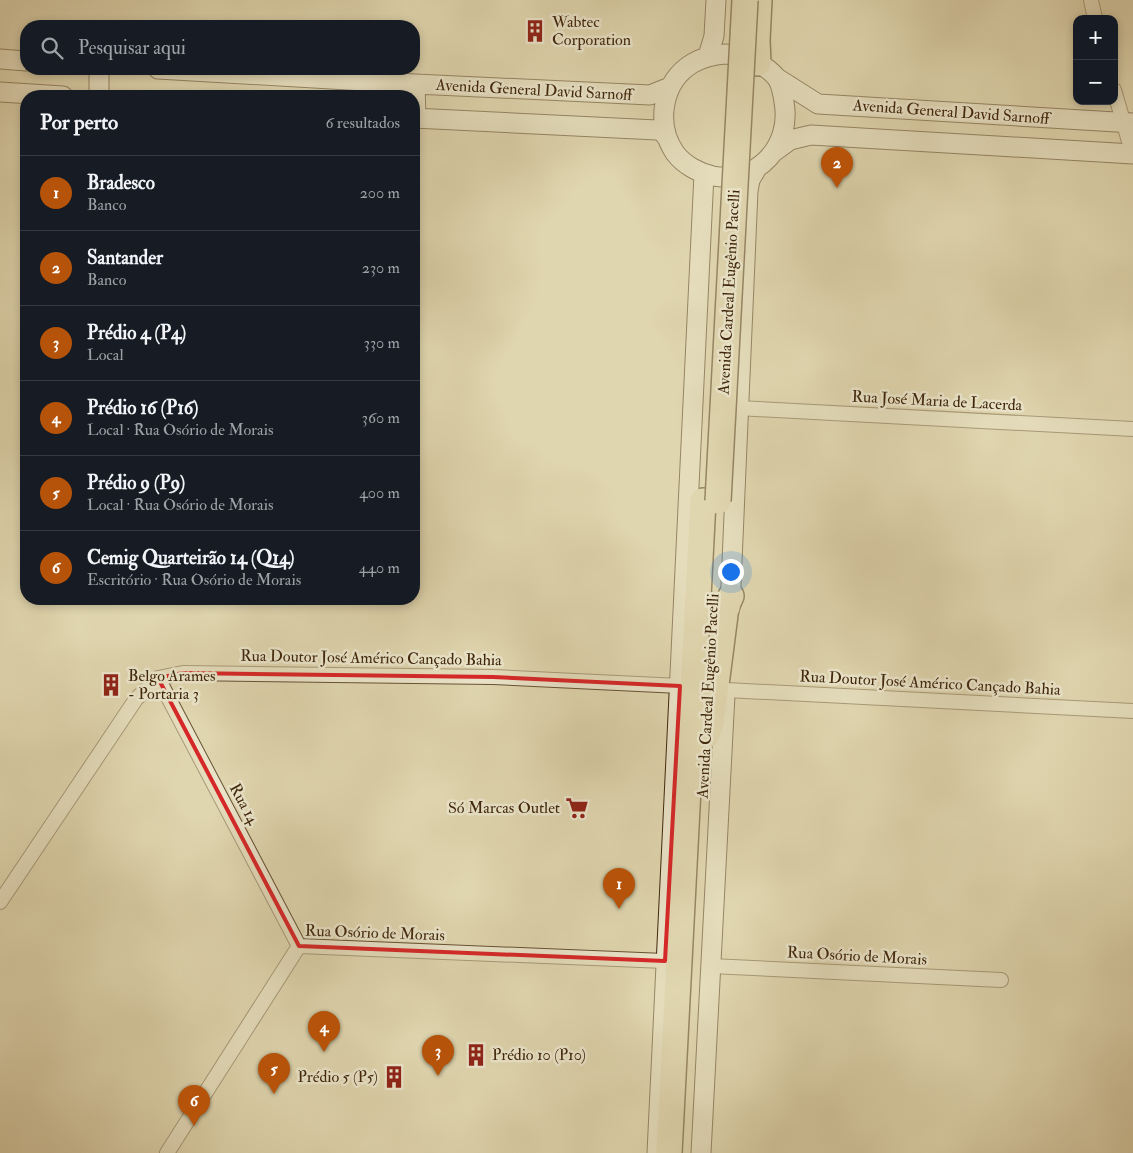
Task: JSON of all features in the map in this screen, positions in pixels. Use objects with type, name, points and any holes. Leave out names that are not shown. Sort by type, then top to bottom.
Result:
[{"type":"highway","name":"Avenida Cardeal Eugênio Pacelli","points":[[684,1153],[706,736],[710,501],[728,0]]},
{"type":"highway","name":"Avenida Cardeal Eugênio Pacelli","points":[[670,1153],[697,616],[710,501],[745,0]]},
{"type":"highway","points":[[759,0],[757,40],[768,71]]},
{"type":"highway","points":[[706,736],[711,724],[726,608],[731,596]]},
{"type":"highway","points":[[680,686],[697,616]]},
{"type":"main road","points":[[708,56],[714,36],[716,0]]},
{"type":"main road","points":[[725,54],[743,56],[768,71],[783,95],[786,114],[784,133],[775,151],[756,168],[740,175],[722,177],[704,174],[688,166],[676,153],[667,138],[663,121],[664,104],[670,88],[680,74],[693,63],[708,56],[725,54]]},
{"type":"main road","points":[[0,59],[20,61]]},
{"type":"main road","name":"Avenida General David Sarnoff","points":[[768,71],[818,104],[1128,123]]},
{"type":"main road","points":[[99,75],[99,90]]},
{"type":"main road","name":"Avenida General David Sarnoff","points":[[226,75],[386,89],[415,84],[650,96],[670,88]]},
{"type":"main road","points":[[415,84],[415,90]]},
{"type":"main road","points":[[0,92],[20,93]]},
{"type":"main road","name":"Avenida General David Sarnoff","points":[[420,118],[657,130],[663,132],[667,138]]},
{"type":"main road","name":"Avenida General David Sarnoff","points":[[775,151],[790,140],[811,135],[1133,155]]},
{"type":"main road","name":"Avenida Cardeal Eugênio Pacelli","points":[[701,1153],[731,596],[748,191],[750,180],[756,168]]},
{"type":"main road","name":"Avenida Cardeal Eugênio Pacelli","points":[[657,1153],[704,174]]},
{"type":"street","points":[[1092,0],[1094,15]]},
{"type":"street","points":[[1118,99],[1128,123],[1133,155]]},
{"type":"street","name":"Rua José Maria de Lacerda","points":[[738,408],[1133,429]]},
{"type":"street","name":"Rua Doutor José Américo Cançado Bahia","points":[[158,678],[183,673],[493,677],[680,686]]},
{"type":"street","points":[[0,902],[136,700],[158,678]]},
{"type":"street","name":"Rua 14","points":[[158,678],[299,946]]},
{"type":"street","name":"Rua Doutor José Américo Cançado Bahia","points":[[726,690],[1133,711]]},
{"type":"street","name":"Rua Osório de Morais","points":[[167,1153],[299,946],[665,961]]},
{"type":"street","name":"Rua Osório de Morais","points":[[711,966],[1001,980]]},
{"type":"highlighted area","points":[[183,673],[493,677],[680,686],[665,961],[299,946],[158,678]]},
{"type":"place","name":"Wabtec Corporation","points":[[535,31]]},
{"type":"place","name":"Santander","points":[[837,188]]},
{"type":"place","name":"Belgo Arames - Portaria 3","points":[[111,685]]},
{"type":"place","name":"Só Marcas Outlet","points":[[577,808]]},
{"type":"place","name":"Bradesco","points":[[619,909]]},
{"type":"place","name":"Prédio 16 (P16)","points":[[324,1052]]},
{"type":"place","name":"Prédio 10 (P10)","points":[[476,1055]]},
{"type":"place","name":"Prédio 4 (P4)","points":[[438,1076]]},
{"type":"place","name":"Prédio 5 (P5)","points":[[394,1077]]},
{"type":"place","name":"Prédio 9 (P9)","points":[[274,1094]]},
{"type":"place","name":"Cemig Quarteirão 14 (Q14)","points":[[194,1126]]}]
